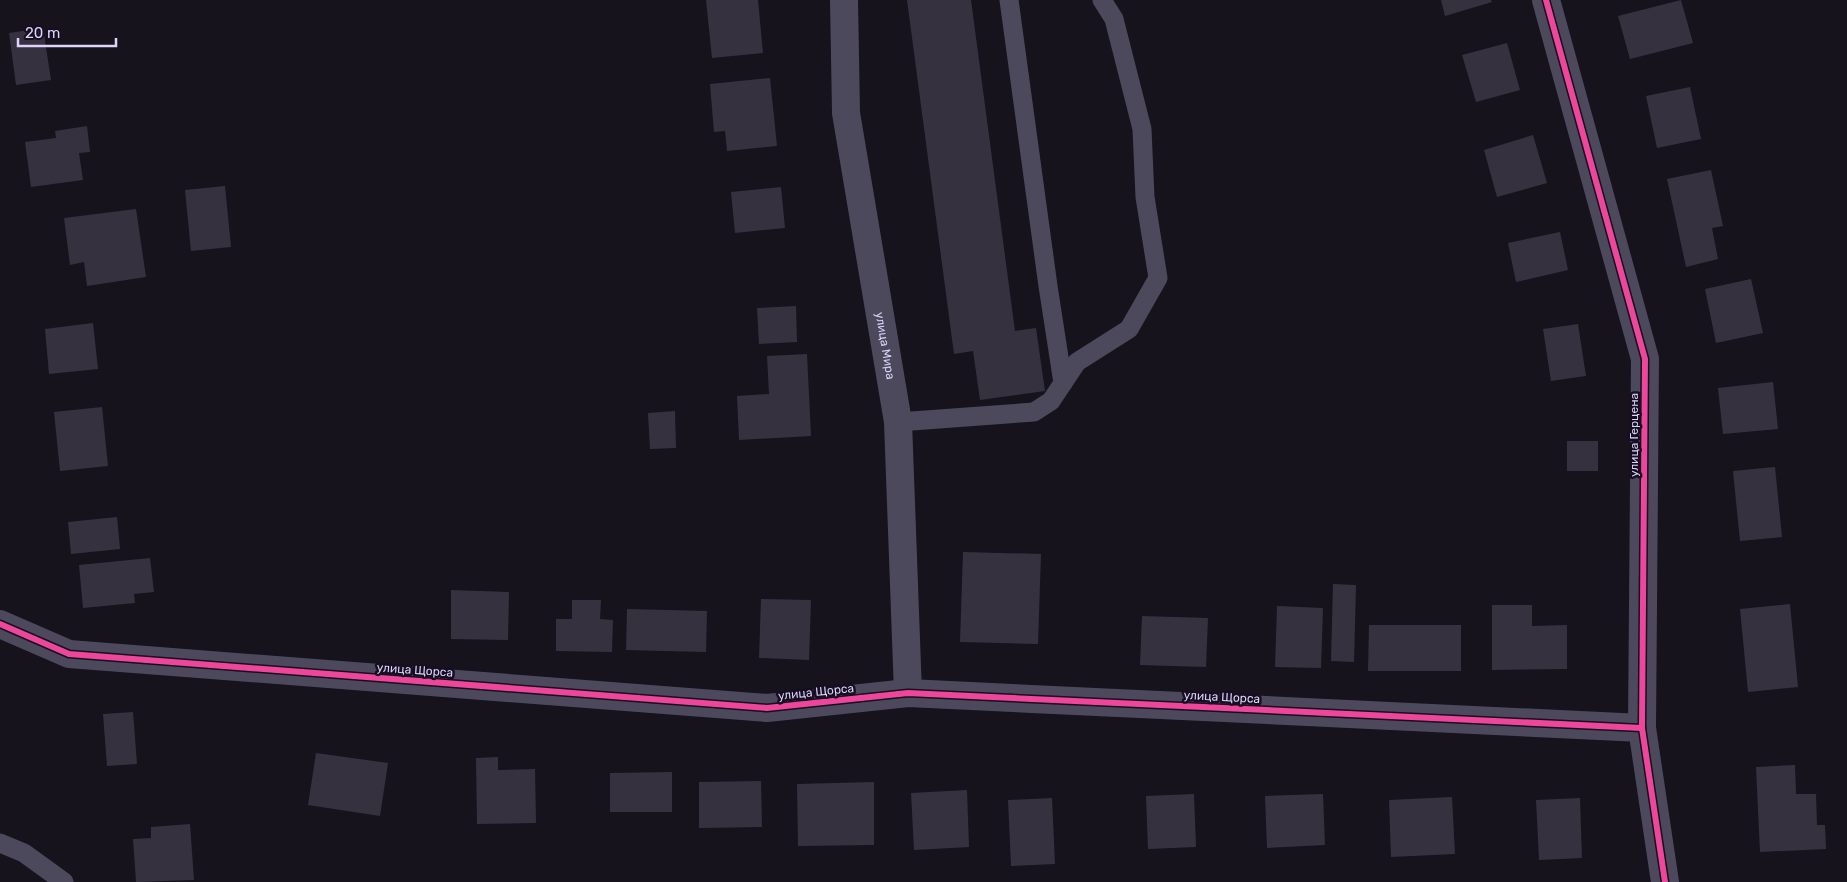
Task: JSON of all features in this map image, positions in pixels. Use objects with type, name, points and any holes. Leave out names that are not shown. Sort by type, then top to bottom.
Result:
[{"type":"street","name":"улица Мира","points":[[844,0],[846,113],[898,422],[908,693]]},
{"type":"street","name":"улица Герцена","points":[[1546,0],[1645,359],[1642,728],[1665,882]]},
{"type":"street","name":"улица Щорса","points":[[0,624],[69,654],[767,708],[908,693],[1642,728]]},
{"type":"lane","points":[[1009,0],[1063,382]]},
{"type":"lane","points":[[898,422],[1034,412],[1051,401],[1077,362],[1128,329],[1158,278],[1145,198],[1142,128],[1114,18],[1102,0]]},
{"type":"lane","points":[[0,843],[24,853],[64,882]]},
{"type":"building","points":[[706,0],[758,0],[763,53],[712,58]]},
{"type":"building","points":[[907,0],[971,0],[1015,331],[1036,328],[1045,391],[980,400],[973,351],[954,354]]},
{"type":"building","points":[[1441,0],[1491,0],[1492,2],[1445,16]]},
{"type":"building","points":[[1681,0],[1693,43],[1630,59],[1618,16]]},
{"type":"building","points":[[43,28],[51,80],[16,85],[9,33]]},
{"type":"building","points":[[1507,43],[1520,90],[1476,102],[1462,55]]},
{"type":"building","points":[[770,78],[777,146],[727,151],[725,131],[714,132],[710,84]]},
{"type":"building","points":[[1690,87],[1701,139],[1657,148],[1646,96]]},
{"type":"building","points":[[87,126],[90,152],[79,153],[83,180],[31,187],[25,142],[56,138],[55,131]]},
{"type":"building","points":[[1533,135],[1547,183],[1497,197],[1484,150]]},
{"type":"building","points":[[1711,170],[1723,226],[1712,228],[1718,259],[1686,267],[1667,179]]},
{"type":"building","points":[[225,186],[231,247],[191,251],[185,190]]},
{"type":"building","points":[[781,187],[785,228],[735,233],[731,192]]},
{"type":"building","points":[[136,209],[146,277],[87,286],[84,262],[70,265],[64,218]]},
{"type":"building","points":[[1560,232],[1568,270],[1516,282],[1508,243]]},
{"type":"building","points":[[1751,279],[1763,333],[1716,343],[1705,289]]},
{"type":"building","points":[[796,306],[797,342],[759,344],[757,308]]},
{"type":"building","points":[[93,323],[98,369],[49,374],[45,329]]},
{"type":"building","points":[[1578,324],[1586,376],[1551,381],[1543,329]]},
{"type":"building","points":[[807,354],[811,436],[739,440],[737,396],[769,394],[767,356]]},
{"type":"building","points":[[1773,382],[1778,429],[1723,434],[1718,388]]},
{"type":"building","points":[[102,407],[108,466],[60,471],[54,412]]},
{"type":"building","points":[[675,411],[676,448],[650,449],[648,413]]},
{"type":"building","points":[[1567,441],[1598,441],[1598,471],[1567,471]]},
{"type":"building","points":[[1775,467],[1782,537],[1740,541],[1733,471]]},
{"type":"building","points":[[117,517],[120,549],[71,554],[68,522]]},
{"type":"building","points":[[963,552],[1041,554],[1038,644],[960,642]]},
{"type":"building","points":[[150,558],[154,592],[134,594],[135,603],[83,608],[79,565]]},
{"type":"building","points":[[1333,584],[1356,585],[1354,662],[1331,661]]},
{"type":"building","points":[[451,590],[509,592],[508,640],[451,639]]},
{"type":"building","points":[[761,599],[811,600],[809,660],[759,658]]},
{"type":"building","points":[[572,600],[601,600],[600,619],[613,620],[612,652],[556,651],[556,619],[572,619]]},
{"type":"building","points":[[1790,604],[1798,687],[1748,692],[1740,609]]},
{"type":"building","points":[[1492,605],[1532,605],[1532,626],[1567,625],[1567,669],[1492,670]]},
{"type":"building","points":[[1277,606],[1323,608],[1321,668],[1275,667]]},
{"type":"building","points":[[627,609],[707,611],[706,652],[626,650]]},
{"type":"building","points":[[1142,616],[1208,618],[1206,667],[1140,665]]},
{"type":"building","points":[[1369,625],[1461,625],[1461,671],[1368,671]]},
{"type":"building","points":[[133,712],[137,764],[107,766],[103,714]]},
{"type":"building","points":[[316,753],[388,763],[380,816],[308,805]]},
{"type":"building","points":[[498,757],[498,770],[535,769],[536,823],[477,824],[476,758]]},
{"type":"building","points":[[1795,765],[1796,794],[1816,794],[1817,825],[1825,825],[1826,849],[1760,852],[1756,767]]},
{"type":"building","points":[[672,772],[672,812],[610,812],[610,773]]},
{"type":"building","points":[[761,781],[762,827],[699,828],[699,782]]},
{"type":"building","points":[[874,782],[874,845],[798,846],[797,784]]},
{"type":"building","points":[[967,790],[969,847],[914,850],[911,793]]},
{"type":"building","points":[[1194,794],[1196,847],[1148,849],[1146,796]]},
{"type":"building","points":[[1323,794],[1325,845],[1267,848],[1265,796]]},
{"type":"building","points":[[1452,797],[1455,854],[1391,857],[1389,800]]},
{"type":"building","points":[[1052,798],[1055,864],[1011,866],[1008,800]]},
{"type":"building","points":[[1580,798],[1582,858],[1539,860],[1536,800]]},
{"type":"building","points":[[190,824],[194,880],[136,882],[133,839],[151,838],[151,827]]},
{"type":"cycle path","points":[[1546,0],[1645,359],[1642,728],[1665,882]]},
{"type":"cycle path","points":[[0,624],[69,654],[767,708],[908,693],[1642,728]]}]
